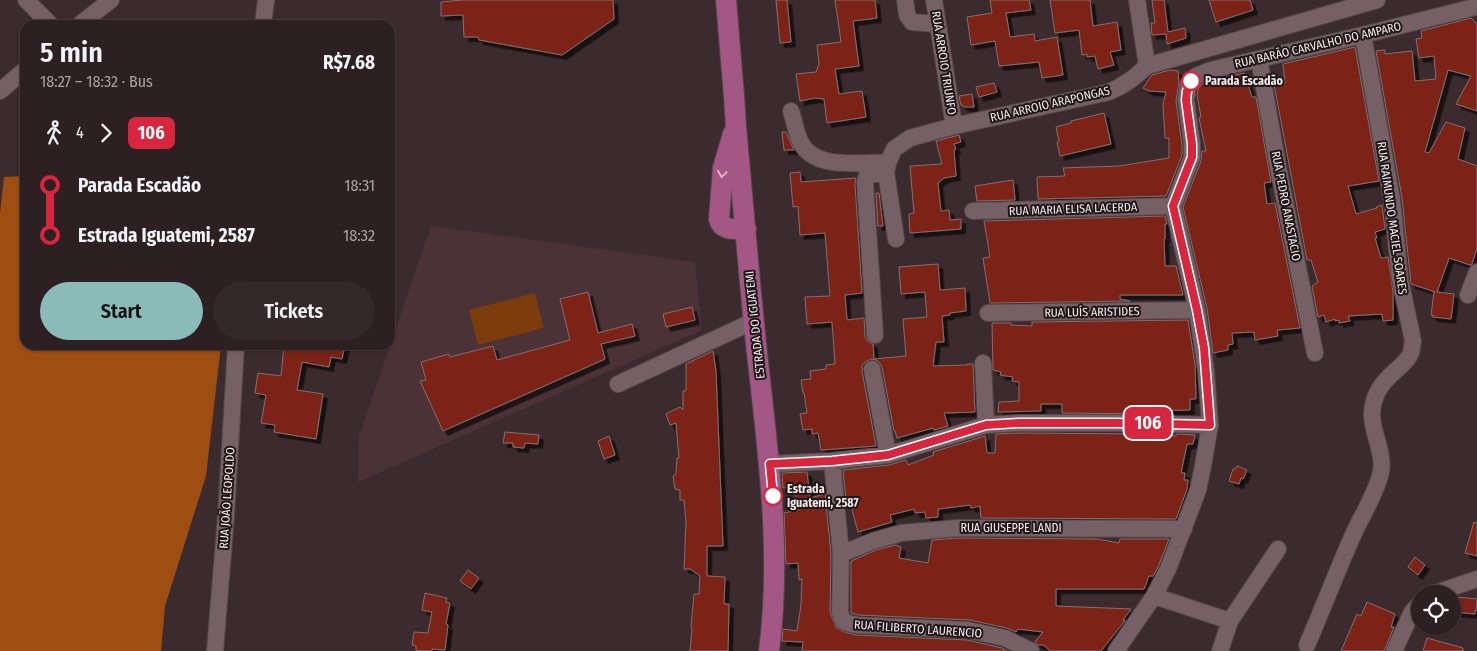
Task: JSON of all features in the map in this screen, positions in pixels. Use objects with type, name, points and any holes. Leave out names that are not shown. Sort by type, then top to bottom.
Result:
[{"type":"main road","name":"ESTRADA DO IGUATEMI","points":[[726,0],[754,321],[773,494],[773,609],[770,651]]},
{"type":"street","points":[[26,0],[45,20]]},
{"type":"street","points":[[85,20],[111,0]]},
{"type":"street","points":[[264,20],[266,0]]},
{"type":"street","points":[[905,0],[907,15],[912,22],[937,24]]},
{"type":"street","name":"RUA ARROIO TRIUNFO","points":[[934,0],[954,126]]},
{"type":"street","points":[[1137,0],[1147,66]]},
{"type":"street","name":"RUA ARROIO ARAPONGAS","points":[[887,167],[894,149],[910,138],[954,126],[1109,92],[1131,81],[1147,66],[1377,0]]},
{"type":"street","name":"RUA BARÃO CARVALHO DO AMPARO","points":[[1173,206],[1192,157],[1186,100],[1188,85],[1196,76],[1211,70],[1476,7]]},
{"type":"street","name":"RUA RAIMUNDO MACIEL SOARES","points":[[1307,645],[1353,535],[1374,491],[1380,472],[1382,461],[1372,422],[1373,401],[1388,378],[1408,358],[1413,341],[1400,279],[1392,200],[1363,35]]},
{"type":"street","name":"RUA PEDRO ANASTACIO","points":[[1259,59],[1279,172],[1316,353]]},
{"type":"street","points":[[0,91],[20,74]]},
{"type":"street","points":[[792,111],[801,141],[805,148],[817,157],[838,164],[887,167]]},
{"type":"street","points":[[887,167],[896,239]]},
{"type":"street","points":[[875,335],[865,183],[867,175],[887,167]]},
{"type":"street","points":[[1116,651],[1154,596],[1168,569],[1198,490],[1204,466],[1210,425],[1205,363],[1197,310],[1173,206]]},
{"type":"street","name":"RUA MARIA ELISA LACERDA","points":[[973,211],[1173,206]]},
{"type":"street","points":[[1468,295],[1477,272]]},
{"type":"street","name":"RUA LUÍS ARISTIDES","points":[[988,313],[1197,310]]},
{"type":"street","points":[[618,384],[754,321]]},
{"type":"street","name":"RUA JOÃO LEOPOLDO","points":[[215,651],[226,516],[236,350]]},
{"type":"street","points":[[983,363],[986,425]]},
{"type":"street","points":[[872,368],[888,455]]},
{"type":"street","points":[[770,464],[832,461],[888,455],[986,425],[1117,423],[1210,425]]},
{"type":"street","name":"RUA FILIBERTO LAURENCIO","points":[[832,461],[842,554],[840,612],[841,618],[846,623],[968,630],[1005,638],[1031,651]]},
{"type":"street","name":"RUA GIUSEPPE LANDI","points":[[842,554],[873,541],[901,533],[958,528],[1184,529]]},
{"type":"street","points":[[1220,651],[1230,621],[1278,549]]},
{"type":"street","points":[[1459,585],[1477,579]]},
{"type":"street","points":[[1154,596],[1230,621]]},
{"type":"street","points":[[1394,651],[1411,614]]},
{"type":"shaded area","points":[[20,176],[20,350],[220,350],[206,476],[165,606],[161,651],[0,651],[0,213],[4,177]]},
{"type":"shaded area","points":[[431,226],[695,262],[702,330],[358,482],[359,436],[388,350],[395,350],[395,331]]},
{"type":"shaded area","points":[[535,293],[544,328],[478,345],[469,310]]},
{"type":"building","points":[[462,0],[613,0],[614,19],[562,55],[479,40],[478,37],[464,37],[463,15],[441,16],[441,2]]},
{"type":"building","points":[[776,0],[787,0],[791,42],[780,43]]},
{"type":"building","points":[[835,0],[875,0],[877,18],[853,21],[859,66],[835,69],[839,94],[862,91],[866,117],[827,123],[824,99],[815,98],[800,101],[796,74],[816,72],[819,64],[817,45],[841,42]]},
{"type":"building","points":[[990,0],[1029,0],[1031,10],[1006,13],[1010,37],[1034,34],[1035,41],[1057,37],[1063,75],[1042,78],[1039,62],[999,66],[995,41],[971,45],[967,17],[992,13]]},
{"type":"building","points":[[1050,0],[1090,0],[1093,26],[1117,22],[1121,50],[1110,52],[1114,65],[1098,69],[1095,56],[1087,57],[1087,54],[1082,55],[1079,30],[1055,33]]},
{"type":"building","points":[[1152,0],[1164,0],[1168,32],[1185,28],[1186,38],[1167,44],[1166,34],[1152,35],[1151,23],[1155,23]]},
{"type":"building","points":[[1209,0],[1250,0],[1253,10],[1216,22]]},
{"type":"building","points":[[1471,18],[1477,24],[1477,111],[1456,104],[1471,76],[1448,70],[1425,152],[1429,153],[1446,122],[1465,128],[1458,159],[1477,166],[1477,248],[1472,264],[1449,258],[1437,292],[1454,294],[1451,319],[1433,317],[1431,315],[1435,292],[1411,284],[1402,198],[1376,51],[1385,50],[1385,54],[1412,51],[1415,81],[1436,79],[1434,56],[1419,58],[1416,39],[1422,38],[1421,31]]},
{"type":"building","points":[[1355,47],[1379,181],[1348,186],[1356,214],[1382,205],[1385,229],[1375,232],[1377,238],[1375,238],[1381,258],[1388,257],[1393,292],[1393,320],[1383,321],[1382,314],[1348,316],[1350,321],[1339,323],[1339,320],[1335,321],[1335,319],[1326,322],[1324,315],[1318,317],[1312,286],[1318,282],[1311,260],[1307,260],[1274,84],[1285,83],[1283,64]]},
{"type":"building","points":[[1170,70],[1178,71],[1179,82],[1176,101],[1182,155],[1166,196],[1038,199],[1037,177],[1065,176],[1063,168],[1119,166],[1169,158],[1169,138],[1165,138],[1163,104],[1166,92],[1149,91],[1143,88],[1152,75]]},
{"type":"building","points":[[1244,73],[1252,97],[1256,97],[1271,182],[1264,183],[1267,204],[1275,203],[1300,328],[1277,330],[1278,336],[1255,340],[1254,332],[1232,333],[1233,344],[1228,345],[1228,350],[1213,353],[1207,308],[1183,207],[1201,161],[1202,151],[1206,151],[1199,118],[1201,117],[1197,95],[1198,89],[1202,84]]},
{"type":"building","points":[[994,83],[997,92],[979,97],[976,87]]},
{"type":"building","points":[[972,94],[974,107],[961,105],[959,96]]},
{"type":"building","points":[[1104,113],[1111,144],[1060,156],[1056,127],[1071,123],[1071,121]]},
{"type":"building","points":[[782,132],[786,132],[794,150],[784,150]]},
{"type":"building","points":[[959,135],[961,142],[954,144],[956,149],[954,150],[956,176],[944,178],[938,183],[941,211],[949,210],[950,220],[961,219],[961,229],[910,233],[909,214],[914,213],[910,166],[942,164],[936,141]]},
{"type":"building","points":[[800,172],[801,182],[856,178],[862,293],[845,295],[847,320],[864,318],[865,336],[867,341],[873,344],[874,359],[906,356],[903,319],[927,317],[925,292],[901,294],[899,267],[938,264],[940,290],[965,288],[966,311],[942,316],[944,342],[936,342],[933,366],[973,364],[975,412],[944,413],[948,426],[897,438],[882,367],[879,362],[871,359],[862,366],[862,371],[876,446],[821,450],[818,433],[812,434],[812,429],[803,430],[800,414],[807,413],[801,380],[811,379],[810,371],[826,369],[826,365],[835,364],[832,322],[807,324],[805,297],[830,296],[825,233],[800,235],[798,206],[793,207],[790,173]]},
{"type":"building","points":[[1013,180],[1015,200],[977,201],[975,186]]},
{"type":"building","points":[[876,193],[879,193],[883,226],[878,226]]},
{"type":"building","points":[[1165,216],[1167,224],[1165,224],[1164,239],[1165,266],[1176,266],[1183,295],[1120,295],[1120,299],[1130,301],[990,303],[983,258],[990,257],[984,221]]},
{"type":"building","points":[[588,292],[598,333],[632,324],[635,336],[601,344],[605,359],[443,431],[420,381],[426,380],[421,362],[449,354],[450,357],[493,346],[497,360],[570,340],[560,299]]},
{"type":"building","points":[[692,307],[695,320],[666,327],[663,314]]},
{"type":"building","points":[[1188,320],[1195,365],[1196,399],[1190,399],[1190,410],[1150,411],[1150,414],[1062,413],[1062,404],[1041,404],[1041,411],[998,412],[999,402],[1019,401],[1019,382],[1012,381],[1013,377],[1000,375],[1001,372],[993,370],[992,323],[1032,326],[1032,322]]},
{"type":"building","points":[[284,350],[344,350],[342,359],[331,357],[329,367],[302,362],[297,390],[323,394],[316,439],[274,432],[275,425],[261,423],[266,395],[255,393],[258,373],[281,376]]},
{"type":"building","points":[[713,351],[716,371],[723,546],[707,546],[707,576],[725,577],[724,604],[729,604],[728,651],[690,651],[694,594],[699,594],[700,576],[690,569],[684,569],[686,522],[684,500],[680,500],[680,490],[675,489],[673,476],[676,474],[677,458],[679,458],[676,423],[670,425],[666,414],[680,407],[683,410],[683,391],[686,391],[686,364]]},
{"type":"building","points":[[505,432],[539,435],[538,444],[525,443],[524,448],[513,447],[513,443],[503,443]]},
{"type":"building","points":[[996,434],[1195,435],[1193,444],[1187,444],[1181,473],[1185,473],[1184,480],[1188,480],[1187,489],[1176,519],[981,518],[980,506],[971,508],[970,505],[938,509],[938,517],[926,518],[925,512],[915,513],[914,509],[890,515],[892,522],[858,532],[849,498],[846,499],[843,470],[889,465],[906,460],[908,465],[934,455],[933,452],[985,436],[987,453],[995,453]]},
{"type":"building","points":[[609,436],[615,455],[604,459],[598,441]]},
{"type":"building","points":[[1237,466],[1247,470],[1239,484],[1229,481],[1233,469]]},
{"type":"building","points":[[807,472],[810,498],[825,494],[831,554],[830,612],[836,628],[856,635],[967,640],[1002,648],[1007,651],[802,651],[803,642],[782,641],[783,629],[797,631],[802,579],[799,580],[798,563],[786,564],[784,513],[798,510],[794,487],[783,488],[782,473]]},
{"type":"building","points":[[1474,522],[1477,523],[1477,556],[1465,553]]},
{"type":"building","points":[[958,538],[1097,539],[1119,543],[1120,539],[1169,539],[1158,567],[1153,576],[1149,576],[1144,589],[1056,589],[1056,606],[1131,609],[1123,620],[1125,620],[1124,622],[1101,651],[1051,651],[1035,642],[1043,632],[1018,629],[1016,632],[1007,628],[970,620],[858,615],[851,613],[851,561],[876,550],[895,545],[901,547],[899,558],[928,563],[932,540]]},
{"type":"building","points":[[1415,557],[1425,565],[1418,575],[1408,567]]},
{"type":"building","points":[[468,570],[479,578],[471,589],[460,581]]},
{"type":"building","points":[[425,593],[447,598],[446,602],[450,603],[446,624],[448,625],[445,650],[432,649],[432,651],[422,651],[416,650],[416,646],[412,645],[414,632],[428,633],[432,612],[422,610]]},
{"type":"building","points":[[1461,597],[1477,599],[1475,614],[1461,613]]},
{"type":"building","points":[[1367,602],[1395,614],[1391,627],[1394,627],[1384,651],[1341,651],[1357,614],[1361,616]]},
{"type":"building","points":[[1427,638],[1463,648],[1463,651],[1423,651]]},
{"type":"bus line","name":"106","points":[[773,496],[770,464],[832,461],[888,455],[986,425],[1117,423],[1210,425],[1204,348],[1173,206],[1192,157],[1186,100],[1188,85],[1191,81]]},
{"type":"place","name":"Parada Escadão","points":[[1191,81]]},
{"type":"place","name":"Estrada Iguatemi, 2587","points":[[773,496]]}]
